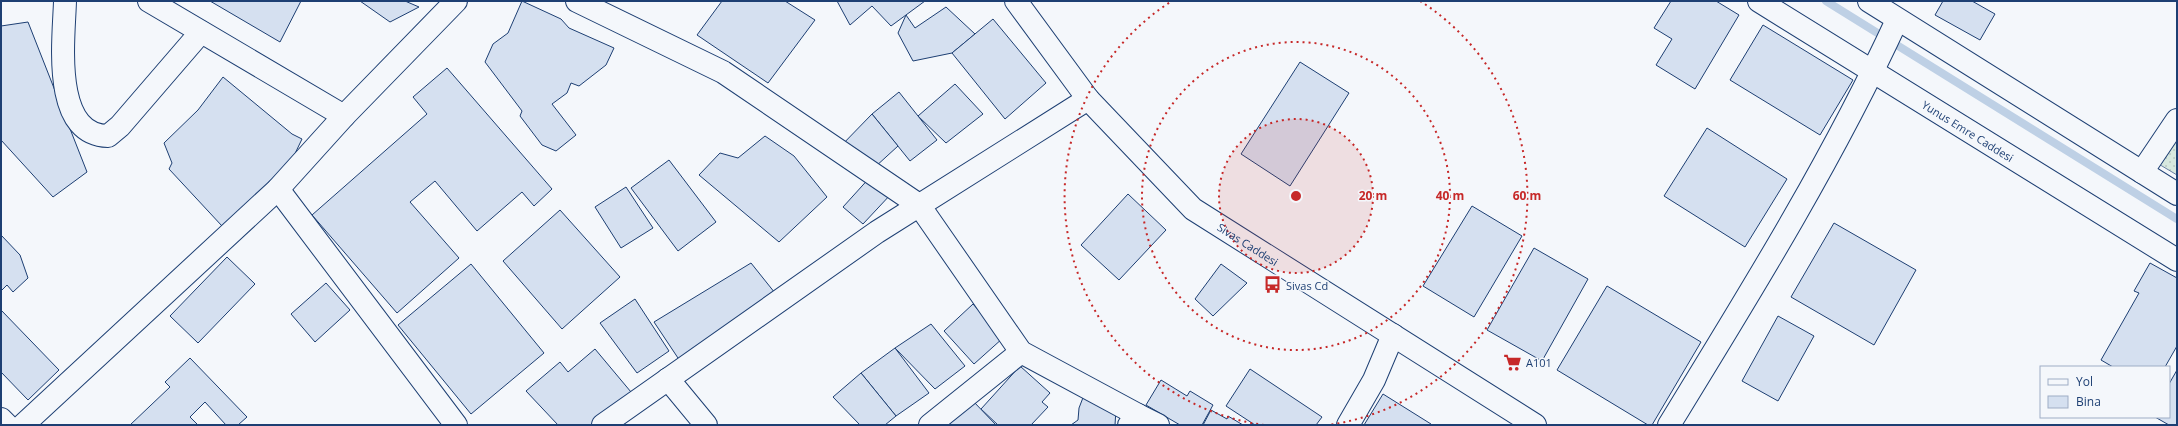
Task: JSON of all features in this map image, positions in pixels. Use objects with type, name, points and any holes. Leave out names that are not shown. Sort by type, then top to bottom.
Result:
[{"type":"street","points":[[65,1],[63,65],[65,94],[75,116],[84,128],[100,136],[108,136],[120,126],[201,32]]},
{"type":"street","points":[[148,1],[344,116]]},
{"type":"street","points":[[23,425],[278,189],[344,116],[456,1]]},
{"type":"street","points":[[577,1],[723,72],[920,205],[1021,352],[1133,420],[1158,425]]},
{"type":"street","name":"Sivas Caddesi","points":[[1016,1],[1088,99],[1193,209],[1535,425]]},
{"type":"street","name":"Yunus Emre Caddesi","points":[[1760,1],[1875,69],[2177,260]]},
{"type":"street","points":[[1869,1],[1897,20],[2177,194]]},
{"type":"street","points":[[1669,425],[1795,219],[1875,69],[1897,20]]},
{"type":"street","points":[[603,425],[877,232],[1088,99]]},
{"type":"street","points":[[2142,172],[2177,120]]},
{"type":"street","points":[[278,189],[456,425]]},
{"type":"street","points":[[1348,425],[1374,380],[1393,335]]},
{"type":"street","points":[[930,425],[1021,352]]},
{"type":"street","points":[[668,379],[706,425]]},
{"type":"street","points":[[1,419],[7,425]]},
{"type":"shaded area","points":[[2177,130],[2177,175],[2157,163]]},
{"type":"building","points":[[210,1],[301,1],[280,42]]},
{"type":"building","points":[[360,1],[405,1],[419,7],[390,22]]},
{"type":"building","points":[[522,1],[561,19],[569,28],[614,48],[606,65],[579,86],[571,83],[567,93],[552,104],[576,135],[556,151],[542,145],[520,116],[522,111],[485,62],[493,44],[508,33]]},
{"type":"building","points":[[722,1],[785,1],[815,20],[768,83],[697,35]]},
{"type":"building","points":[[837,1],[925,1],[891,26],[872,6],[850,25]]},
{"type":"building","points":[[1671,1],[1716,1],[1739,15],[1695,89],[1656,65],[1672,39],[1654,28]]},
{"type":"building","points":[[1943,1],[1972,1],[1995,14],[1980,40],[1935,15]]},
{"type":"building","points":[[946,7],[975,34],[952,53],[913,61],[898,33],[906,15],[915,28]]},
{"type":"building","points":[[993,19],[1046,83],[1005,119],[952,53]]},
{"type":"building","points":[[28,22],[87,172],[53,197],[1,140],[1,26]]},
{"type":"building","points":[[1763,25],[1853,80],[1820,135],[1730,80]]},
{"type":"building","points":[[1300,62],[1349,93],[1290,186],[1241,154]]},
{"type":"building","points":[[447,68],[552,189],[534,206],[522,192],[477,231],[435,181],[410,202],[459,258],[397,313],[312,215],[427,114],[413,97]]},
{"type":"building","points":[[223,77],[292,134],[302,139],[278,189],[231,231],[222,226],[169,169],[172,163],[164,143],[198,110]]},
{"type":"building","points":[[955,84],[983,114],[946,143],[918,116]]},
{"type":"building","points":[[899,92],[937,140],[910,161],[872,114]]},
{"type":"building","points":[[872,114],[898,146],[863,178],[838,149]]},
{"type":"building","points":[[1707,128],[1787,179],[1745,247],[1664,196]]},
{"type":"building","points":[[765,136],[794,156],[827,197],[779,242],[699,175],[720,153],[738,158]]},
{"type":"building","points":[[669,160],[716,222],[678,251],[631,188]]},
{"type":"building","points":[[872,175],[892,193],[863,224],[843,207]]},
{"type":"building","points":[[626,187],[653,228],[621,248],[595,207]]},
{"type":"building","points":[[1128,194],[1166,230],[1119,280],[1081,245]]},
{"type":"building","points":[[1472,206],[1522,236],[1474,317],[1423,286]]},
{"type":"building","points":[[560,210],[620,277],[562,329],[503,261]]},
{"type":"building","points":[[1834,223],[1916,270],[1874,345],[1791,297]]},
{"type":"building","points":[[1,235],[20,255],[28,278],[13,292],[7,285],[1,291]]},
{"type":"building","points":[[1534,248],[1588,279],[1542,361],[1487,330]]},
{"type":"building","points":[[227,257],[255,284],[198,343],[170,316]]},
{"type":"building","points":[[751,263],[775,293],[680,361],[654,322]]},
{"type":"building","points":[[2150,263],[2177,278],[2177,346],[2166,366],[2111,366],[2101,360],[2139,293],[2134,291]]},
{"type":"building","points":[[471,264],[544,353],[471,414],[398,325]]},
{"type":"building","points":[[1221,264],[1247,283],[1213,316],[1195,299]]},
{"type":"building","points":[[326,283],[350,310],[315,342],[291,314]]},
{"type":"building","points":[[1607,286],[1701,342],[1652,425],[1648,425],[1557,370]]},
{"type":"building","points":[[635,299],[669,351],[637,373],[600,323]]},
{"type":"building","points":[[973,304],[1003,338],[974,364],[944,331]]},
{"type":"building","points":[[1,310],[59,370],[28,400],[1,372]]},
{"type":"building","points":[[1778,316],[1814,336],[1778,401],[1742,381]]},
{"type":"building","points":[[931,324],[965,366],[935,389],[895,348]]},
{"type":"building","points":[[895,348],[929,393],[896,416],[861,373]]},
{"type":"building","points":[[595,349],[631,392],[594,425],[558,425],[526,391],[560,362],[568,372]]},
{"type":"building","points":[[190,358],[247,417],[238,425],[226,425],[205,402],[190,417],[198,425],[130,425],[170,387],[165,382]]},
{"type":"building","points":[[1020,366],[1050,393],[1042,402],[1048,407],[1031,425],[998,425],[981,409]]},
{"type":"building","points":[[1250,369],[1322,417],[1316,425],[1255,425],[1226,406]]},
{"type":"building","points":[[2177,370],[2177,425],[2169,425],[2157,418],[2170,418],[2170,382]]},
{"type":"building","points":[[861,373],[896,416],[885,425],[860,425],[833,397]]},
{"type":"building","points":[[1161,380],[1187,396],[1190,391],[1213,405],[1202,425],[1180,425],[1146,405]]},
{"type":"building","points":[[1383,394],[1431,424],[1364,425]]},
{"type":"building","points":[[1084,395],[1116,409],[1115,425],[1071,425],[1078,420],[1079,408]]},
{"type":"building","points":[[973,401],[996,425],[948,425]]},
{"type":"building","points":[[1211,410],[1227,419],[1228,416],[1243,425],[1203,425]]},
{"type":"waterway","points":[[1826,1],[2177,219]]},
{"type":"place","name":"Sivas Cd","points":[[1273,285]]},
{"type":"place","name":"A101","points":[[1513,362]]}]
